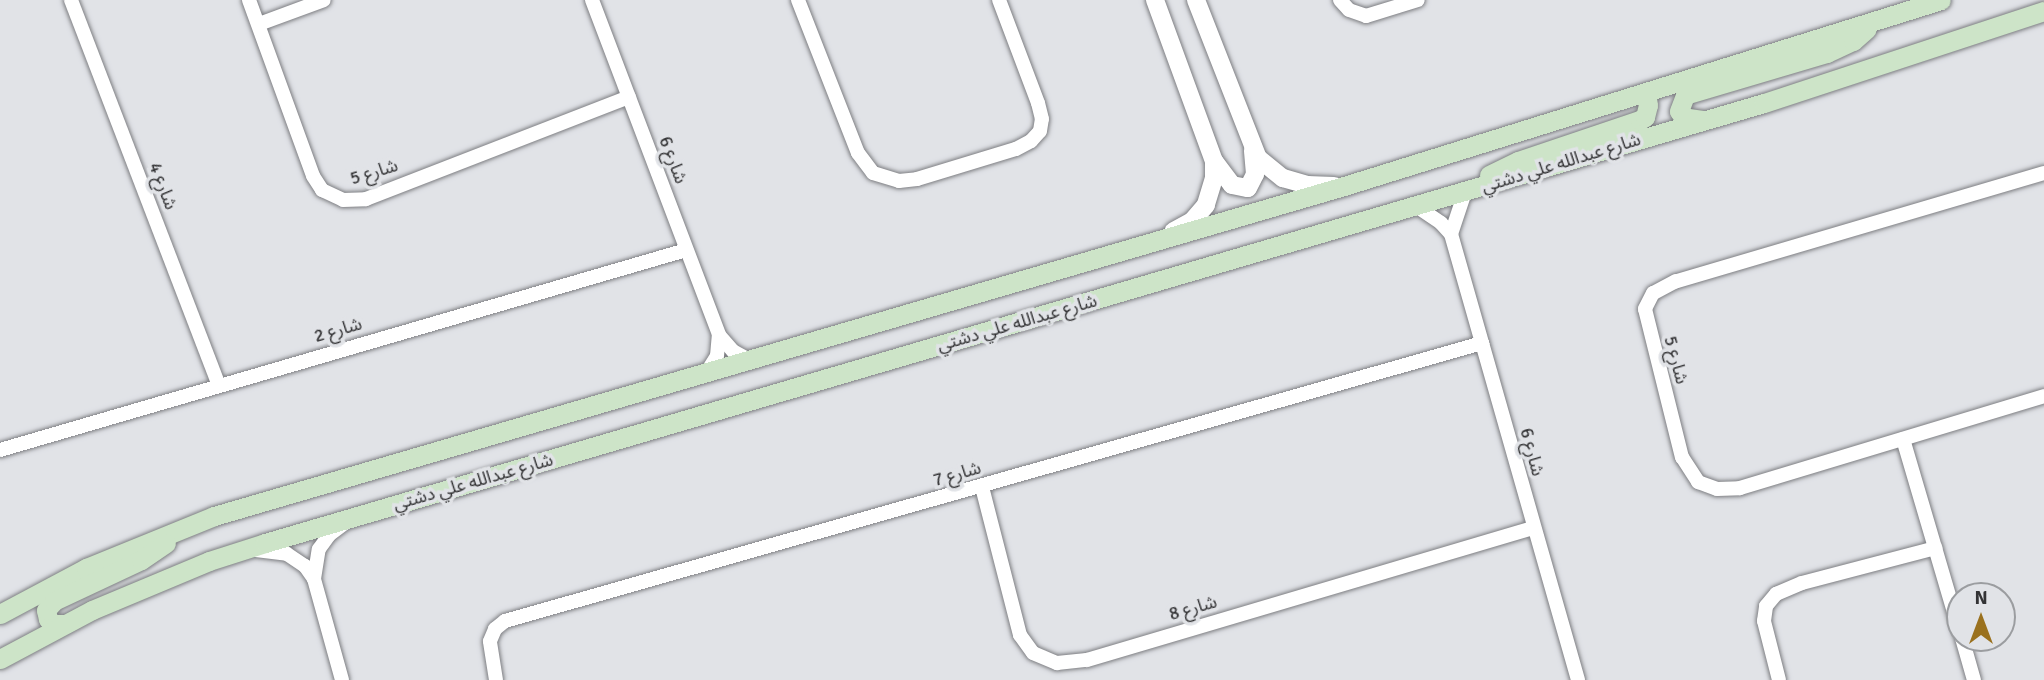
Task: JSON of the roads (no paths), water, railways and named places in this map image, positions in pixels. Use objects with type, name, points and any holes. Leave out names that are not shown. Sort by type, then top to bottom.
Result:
[{"type":"main road","points":[[0,614],[86,568],[181,528],[1345,186],[1941,0]]},
{"type":"main road","name":"شارع عبدالله علي دشتي","points":[[0,659],[65,624],[140,590],[237,552],[1704,120],[2042,12]]},
{"type":"main road","points":[[1704,120],[1683,117],[1679,104],[1685,95],[1827,53],[1853,41],[1875,21]]},
{"type":"main road","points":[[1465,191],[1518,161],[1640,120],[1645,117],[1648,105],[1646,93]]},
{"type":"main road","points":[[65,624],[52,624],[48,619],[46,610],[54,601],[155,552],[181,528]]},
{"type":"street","name":"شارع 4","points":[[71,0],[219,385]]},
{"type":"street","name":"شارع 5","points":[[249,0],[313,176],[328,194],[343,200],[366,199],[629,97]]},
{"type":"street","points":[[259,24],[324,0]]},
{"type":"street","name":"شارع 6","points":[[592,0],[719,335],[733,351],[751,361]]},
{"type":"street","points":[[798,0],[862,161],[881,177],[909,181],[1016,149],[1031,141],[1040,131],[1042,119],[1038,103],[999,0]]},
{"type":"street","points":[[1155,0],[1214,161],[1232,184],[1251,187],[1255,174],[1252,146]]},
{"type":"street","points":[[1196,0],[1252,146],[1262,163],[1283,178],[1320,187],[1345,186]]},
{"type":"street","points":[[1340,0],[1349,10],[1366,16],[1418,0]]},
{"type":"street","points":[[1155,240],[1200,213],[1213,187],[1214,161]]},
{"type":"street","name":"شارع 5","points":[[2044,173],[1676,281],[1658,288],[1646,302],[1646,323],[1682,457],[1692,475],[1704,485],[1724,490],[1740,488],[2044,397]]},
{"type":"street","points":[[1416,206],[1435,218],[1451,234],[1465,191]]},
{"type":"street","name":"شارع 6","points":[[1451,234],[1578,680]]},
{"type":"street","name":"شارع 2","points":[[0,450],[687,250]]},
{"type":"street","points":[[705,375],[717,356],[719,335]]},
{"type":"street","name":"شارع 7","points":[[496,680],[490,640],[495,629],[505,621],[1482,343]]},
{"type":"street","points":[[1903,439],[1946,585]]},
{"type":"street","name":"شارع 8","points":[[982,487],[1023,642],[1033,653],[1057,663],[1087,660],[1533,528]]},
{"type":"street","points":[[314,579],[316,558],[323,542],[335,529],[358,516]]},
{"type":"street","points":[[1779,680],[1764,621],[1766,606],[1776,594],[1802,583],[1935,548]]},
{"type":"street","points":[[237,552],[267,550],[286,554],[305,566],[314,579],[342,680]]},
{"type":"street","points":[[1966,652],[1974,680]]}]
